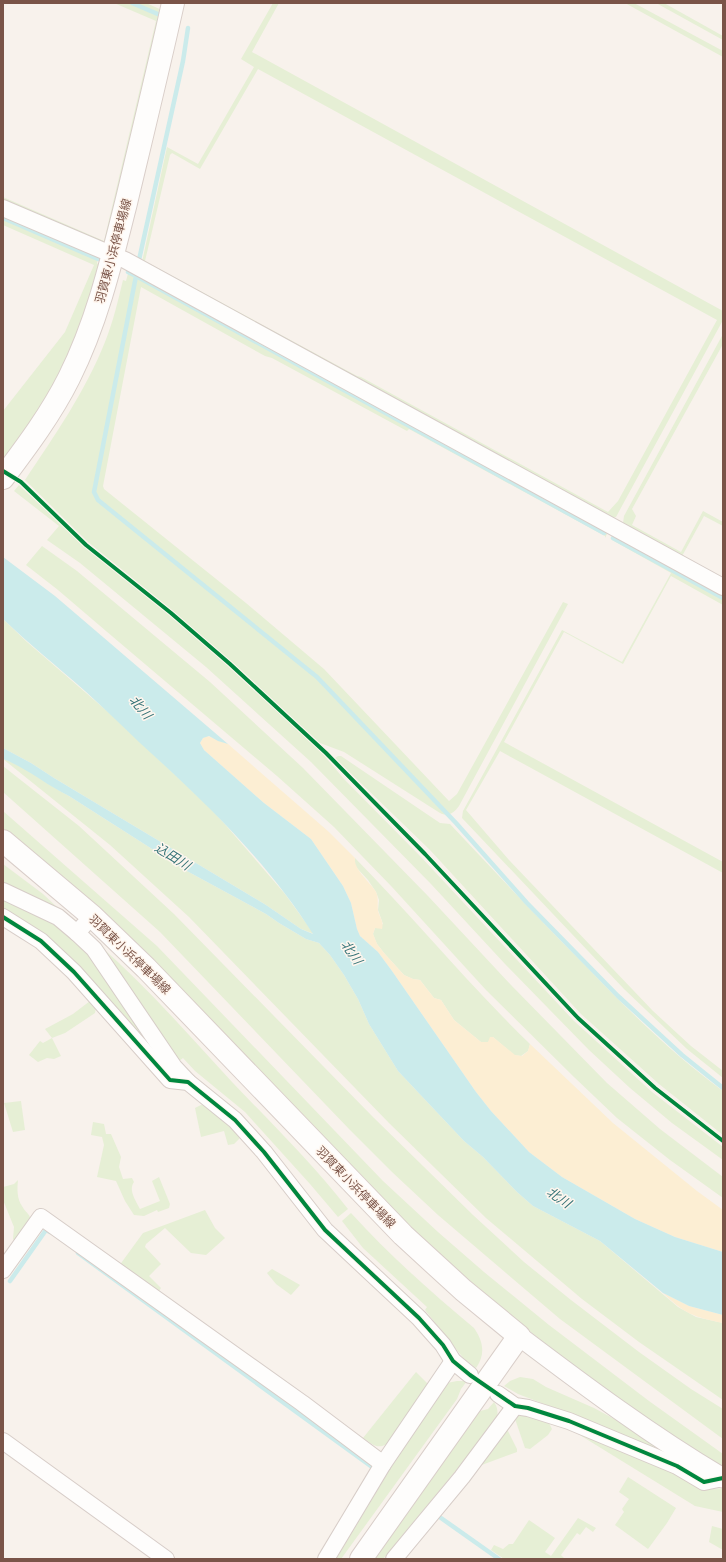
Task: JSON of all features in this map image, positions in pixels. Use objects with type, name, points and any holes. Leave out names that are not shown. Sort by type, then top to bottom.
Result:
[{"type":"main road","name":"羽賀東小浜停車場線","points":[[3,478],[44,422],[69,379],[98,308],[113,254],[174,3]]},
{"type":"main road","name":"羽賀東小浜停車場線","points":[[3,841],[92,916],[146,968],[380,1212],[431,1262],[519,1336]]},
{"type":"main road","points":[[361,1559],[519,1336]]},
{"type":"street","points":[[3,208],[132,263],[723,587]]},
{"type":"street","points":[[3,891],[58,917],[94,949],[174,1067],[188,1082],[235,1120],[264,1152],[325,1230],[419,1318],[443,1345],[453,1361],[470,1375]]},
{"type":"street","points":[[77,933],[92,916]]},
{"type":"street","points":[[3,917],[41,941],[74,972],[170,1080],[188,1082]]},
{"type":"street","points":[[3,1270],[41,1217],[296,1399],[383,1464]]},
{"type":"street","points":[[519,1336],[578,1381],[696,1462],[723,1478]]},
{"type":"street","points":[[326,1559],[383,1464],[453,1361]]},
{"type":"street","points":[[498,1394],[515,1406],[528,1408],[569,1421],[677,1466],[704,1482],[723,1478]]},
{"type":"street","points":[[394,1559],[462,1477],[515,1406]]},
{"type":"street","points":[[3,1441],[166,1559]]},
{"type":"green space","points":[[114,3],[146,3],[162,10],[106,244],[3,202],[3,197],[104,241],[156,21]]},
{"type":"green space","points":[[273,3],[279,3],[252,52],[723,311],[723,320],[616,517],[609,519],[142,262],[167,147],[198,164],[254,67],[241,59]],"holes":[[[258,69],[717,320],[618,501],[608,512],[145,261],[170,155],[172,153],[200,169]]]},
{"type":"green space","points":[[625,3],[634,3],[723,51],[723,57]]},
{"type":"green space","points":[[656,3],[664,3],[723,36],[723,40]]},
{"type":"green space","points":[[3,213],[99,255],[97,263],[100,267],[90,307],[56,385],[3,461],[3,411],[65,332],[94,265],[3,225]]},
{"type":"green space","points":[[129,270],[608,532],[605,538],[605,536],[409,429],[407,431],[272,358],[265,356],[141,287],[103,486],[104,489],[246,603],[324,669],[449,801],[457,794],[563,602],[568,604],[455,811],[446,815],[440,813],[344,752],[320,743],[232,662],[167,606],[88,542],[25,480],[69,413],[97,360],[108,334],[123,280],[126,281]]},
{"type":"green space","points":[[723,334],[723,344],[632,509],[636,516],[632,525],[681,552],[703,511],[723,522],[723,526],[704,516],[681,558],[626,527],[623,523],[624,516]]},
{"type":"green space","points":[[19,485],[84,546],[170,615],[229,666],[322,753],[344,779],[421,857],[574,1021],[652,1092],[723,1147],[723,1160],[672,1123],[630,1088],[589,1050],[505,964],[431,884],[311,762],[206,667],[80,563],[47,540],[59,526],[14,491]]},
{"type":"green space","points":[[614,536],[723,593],[723,605],[671,576],[623,664],[564,632],[504,742],[723,862],[723,873],[500,751],[466,810],[509,860],[653,1011],[691,1046],[723,1071],[723,1078],[687,1049],[624,989],[462,818],[463,811],[562,630],[622,662],[671,573],[612,540]]},
{"type":"green space","points":[[42,546],[77,571],[210,682],[303,768],[607,1083],[660,1129],[723,1177],[723,1198],[670,1160],[617,1118],[574,1077],[486,990],[392,887],[334,827],[277,776],[58,590],[26,565]]},
{"type":"green space","points":[[3,619],[27,642],[115,718],[207,805],[285,894],[314,934],[301,929],[266,905],[31,763],[3,748]]},
{"type":"green space","points":[[341,756],[440,823],[450,824],[532,911],[632,1013],[667,1046],[723,1091],[723,1135],[659,1084],[581,1014],[430,850],[335,758]]},
{"type":"green space","points":[[3,759],[29,771],[185,870],[266,914],[306,939],[319,943],[330,955],[344,975],[358,999],[369,1024],[398,1071],[464,1141],[483,1157],[517,1192],[533,1206],[600,1241],[678,1307],[696,1317],[723,1323],[723,1400],[639,1342],[582,1299],[486,1218],[389,1123],[189,917],[110,845]]},
{"type":"green space","points":[[3,766],[79,826],[174,914],[373,1117],[473,1215],[524,1262],[639,1352],[691,1389],[723,1409],[723,1439],[560,1319],[438,1215],[350,1130],[160,932],[3,792]]},
{"type":"green space","points":[[3,811],[157,946],[383,1181],[438,1232],[549,1325],[649,1401],[723,1454],[723,1468],[628,1405],[579,1370],[498,1306],[429,1247],[55,871],[3,828]]},
{"type":"green space","points":[[355,858],[485,999],[530,1044],[528,1051],[521,1056],[514,1055],[493,1037],[488,1042],[481,1042],[454,1020],[441,1000],[434,998],[420,980],[404,975],[384,953],[377,944],[373,934],[375,928],[383,924],[378,910],[379,900],[376,892],[368,880],[356,867],[354,863]]},
{"type":"green space","points":[[3,864],[43,894],[62,912],[3,883]]},
{"type":"green space","points":[[3,898],[55,923],[86,951],[167,1069],[80,966],[46,935],[3,908]]},
{"type":"green space","points":[[97,943],[133,976],[167,1011],[233,1083],[307,1160],[348,1209],[338,1217],[245,1112],[195,1071],[183,1058],[178,1062]]},
{"type":"green space","points":[[90,1001],[96,1008],[95,1013],[65,1033],[52,1038],[45,1029],[73,1014]]},
{"type":"green space","points":[[52,1038],[61,1056],[54,1059],[47,1058],[38,1062],[29,1055],[40,1041],[43,1043]]},
{"type":"green space","points":[[21,1101],[25,1130],[13,1132],[4,1103]]},
{"type":"green space","points":[[203,1104],[229,1125],[240,1138],[234,1144],[228,1145],[224,1131],[201,1137],[195,1108]]},
{"type":"green space","points":[[93,1122],[104,1124],[106,1134],[111,1134],[121,1157],[119,1167],[123,1179],[132,1178],[134,1182],[132,1185],[132,1192],[140,1209],[160,1201],[152,1181],[159,1177],[170,1204],[169,1208],[158,1212],[157,1210],[144,1216],[134,1215],[125,1201],[116,1181],[97,1177],[104,1145],[102,1137],[91,1135]]},
{"type":"green space","points":[[18,1180],[18,1197],[31,1220],[15,1242],[13,1239],[14,1227],[3,1200],[3,1187],[14,1184]]},
{"type":"green space","points":[[205,1210],[215,1228],[225,1238],[206,1255],[191,1253],[165,1228],[146,1244],[145,1247],[161,1264],[149,1276],[161,1288],[157,1294],[119,1266],[143,1233]]},
{"type":"green space","points":[[351,1213],[380,1244],[411,1273],[474,1328],[480,1338],[482,1348],[481,1358],[476,1368],[464,1359],[425,1310],[427,1307],[363,1248],[342,1221]]},
{"type":"green space","points":[[272,1269],[300,1285],[291,1295],[276,1284],[267,1273]]},
{"type":"green space","points":[[416,1372],[429,1385],[389,1443],[381,1446],[373,1445],[363,1438]]},
{"type":"green space","points":[[520,1377],[533,1379],[546,1387],[594,1408],[631,1428],[679,1460],[570,1414],[518,1394],[504,1386],[510,1381]]},
{"type":"green space","points":[[467,1381],[461,1389],[457,1399],[341,1559],[336,1559],[395,1461],[447,1383]]},
{"type":"green space","points":[[494,1402],[498,1412],[495,1423],[383,1559],[368,1559],[476,1412],[488,1409]]},
{"type":"green space","points":[[518,1416],[529,1416],[549,1423],[552,1429],[548,1435],[530,1449],[525,1448],[515,1419]]},
{"type":"green space","points":[[507,1429],[517,1452],[479,1466]]},
{"type":"green space","points":[[570,1429],[674,1472],[703,1490],[723,1488],[723,1512],[695,1506]]},
{"type":"green space","points":[[628,1477],[676,1508],[648,1549],[615,1525],[624,1512],[622,1509],[629,1499],[619,1492]]},
{"type":"green space","points":[[578,1518],[596,1528],[593,1532],[586,1527],[580,1535],[577,1533],[561,1555],[565,1559],[504,1559],[491,1550],[494,1545],[503,1549],[509,1544],[513,1544],[529,1520],[555,1538],[545,1552],[551,1556]]},
{"type":"green space","points":[[712,1526],[723,1529],[723,1550],[709,1542]]},
{"type":"sand","points":[[206,736],[228,744],[329,832],[355,858],[359,871],[377,895],[378,911],[382,920],[382,929],[375,928],[373,934],[377,944],[404,975],[420,980],[434,998],[441,1000],[454,1020],[481,1042],[488,1042],[490,1037],[493,1037],[515,1055],[522,1056],[528,1051],[530,1044],[613,1123],[697,1191],[723,1210],[723,1252],[675,1237],[635,1219],[562,1177],[529,1152],[491,1111],[476,1092],[378,952],[360,936],[351,903],[343,886],[311,839],[264,803],[204,750],[200,743]]},
{"type":"sand","points":[[663,1293],[689,1306],[723,1315],[723,1323],[690,1314]]},
{"type":"water","points":[[3,557],[55,596],[228,744],[209,736],[203,738],[200,743],[204,750],[264,803],[311,839],[343,886],[351,903],[360,936],[378,952],[476,1092],[491,1111],[529,1152],[562,1177],[635,1219],[675,1237],[723,1252],[723,1315],[689,1306],[663,1293],[600,1241],[533,1206],[517,1192],[483,1157],[464,1141],[398,1071],[369,1024],[358,999],[344,975],[330,955],[319,943],[306,939],[266,914],[185,870],[69,796],[20,767],[3,759],[3,748],[31,763],[266,905],[301,929],[313,934],[276,882],[211,810],[92,697],[3,619]]},
{"type":"waterway","points":[[132,3],[160,15]]},
{"type":"waterway","points":[[139,260],[183,61],[188,28]]},
{"type":"waterway","points":[[3,218],[98,259]]},
{"type":"waterway","points":[[128,272],[136,276],[94,492],[98,500],[317,677],[456,823],[527,903],[618,996],[682,1055],[723,1088]]},
{"type":"waterway","points":[[136,275],[604,533]]},
{"type":"waterway","points":[[613,538],[723,598]]},
{"type":"waterway","points":[[10,1281],[46,1230],[50,1232]]},
{"type":"waterway","points":[[78,1253],[372,1467]]},
{"type":"waterway","points":[[441,1518],[499,1559]]},
{"type":"cycle path","points":[[3,471],[21,482],[86,545],[171,613],[230,664],[326,753],[425,854],[578,1018],[655,1088],[723,1141]]},
{"type":"cycle path","points":[[3,917],[41,941],[74,972],[170,1080],[188,1082],[235,1120],[264,1152],[325,1230],[419,1318],[443,1345],[453,1361],[470,1375],[515,1406],[528,1408],[569,1421],[677,1466],[704,1482],[723,1478]]},
{"type":"water label","name":"北川","points":[[141,707]]},
{"type":"water label","name":"込田川","points":[[173,856]]},
{"type":"water label","name":"北川","points":[[352,952]]},
{"type":"water label","name":"北川","points":[[559,1197]]}]
